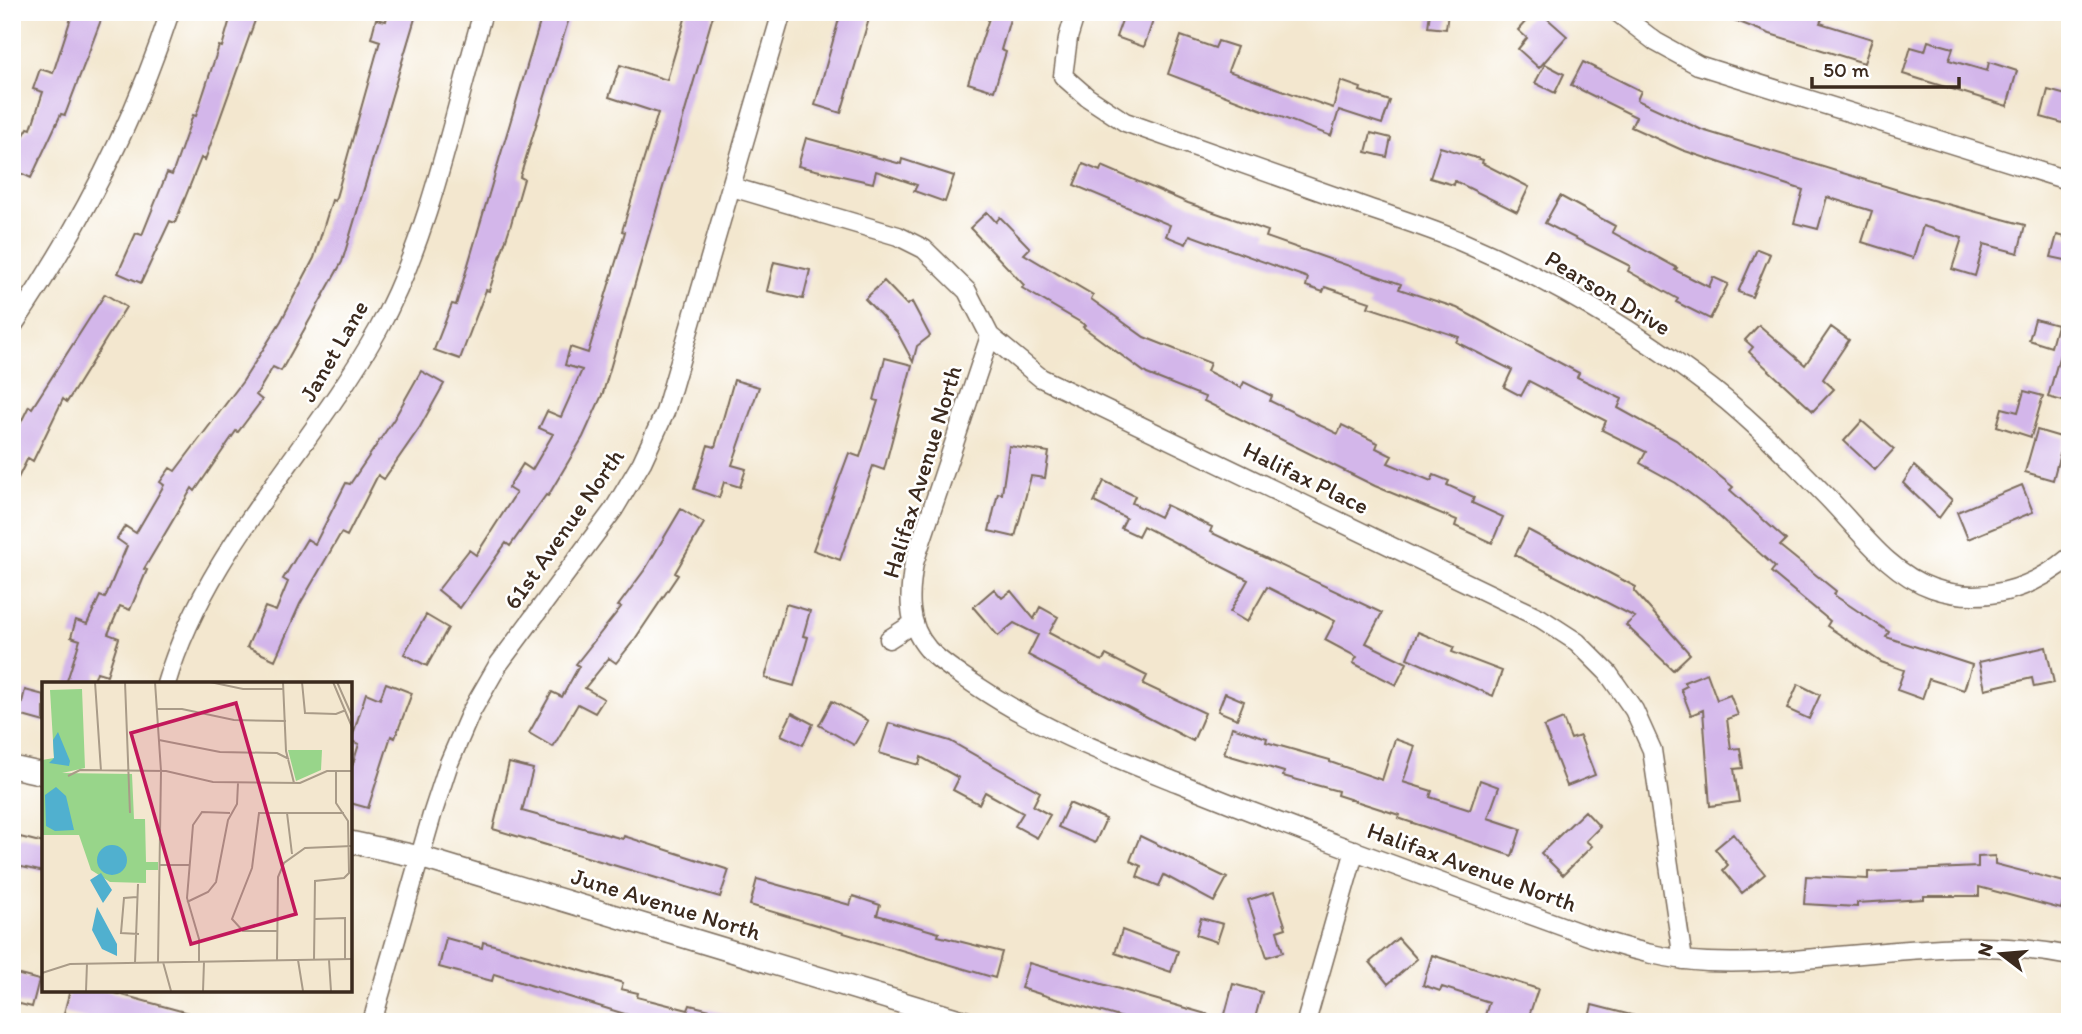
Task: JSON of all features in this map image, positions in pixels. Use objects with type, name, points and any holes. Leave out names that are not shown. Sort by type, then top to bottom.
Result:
[{"type":"street","points":[[12,327],[81,218],[122,138],[170,12]]},
{"type":"street","name":"Janet Lane","points":[[167,682],[195,611],[230,546],[332,407],[380,326],[407,266],[428,202],[483,12]]},
{"type":"street","name":"61st Avenue North","points":[[373,1022],[449,763],[471,712],[498,665],[614,509],[642,462],[665,412],[782,12]]},
{"type":"street","name":"Pearson Drive","points":[[1076,12],[1068,38],[1063,76],[1087,97],[1125,122],[1460,241],[1542,279],[1611,320],[1697,377],[1767,436],[1902,573],[1932,588],[1962,594],[1995,594],[2025,587],[2053,571],[2070,557]]},
{"type":"street","points":[[1617,12],[1656,42],[1709,69],[2070,181]]},
{"type":"street","name":"Halifax Place","points":[[733,187],[898,236],[924,249],[967,291],[990,336],[1041,378],[1540,618],[1577,642],[1608,673],[1628,700],[1653,750],[1683,960]]},
{"type":"street","name":"Halifax Avenue North","points":[[990,336],[914,563],[908,594],[914,623],[927,647],[950,667],[1004,705],[1085,747],[1355,850],[1597,939],[1683,960],[1764,962],[1904,948],[1978,946],[2070,956]]},
{"type":"street","points":[[889,639],[914,623]]},
{"type":"street","points":[[12,767],[42,774]]},
{"type":"street","name":"June Avenue North","points":[[352,842],[420,857],[966,1022]]},
{"type":"street","points":[[1306,1022],[1355,850]]},
{"type":"building","points":[[73,12],[104,12],[65,115],[61,114],[31,178],[12,169],[12,129],[24,135],[28,128],[31,129],[43,92],[33,89],[40,69],[53,73]]},
{"type":"building","points":[[232,12],[258,12],[205,160],[201,158],[175,223],[170,221],[141,283],[118,273],[136,233],[142,235],[167,173],[172,175],[193,115],[196,116],[219,46],[222,47]]},
{"type":"building","points":[[388,12],[416,15],[342,262],[281,371],[273,367],[256,395],[262,400],[238,432],[236,431],[195,491],[192,488],[144,569],[147,570],[130,610],[120,606],[108,634],[119,638],[107,675],[97,672],[94,682],[67,682],[80,640],[71,637],[76,620],[87,624],[100,596],[105,598],[127,546],[117,539],[125,526],[136,533],[164,485],[160,482],[170,468],[175,471],[243,381],[281,321],[314,258],[332,200],[335,201],[380,41],[371,38],[376,19],[386,21]]},
{"type":"building","points":[[543,12],[571,12],[520,177],[524,179],[511,224],[489,291],[486,290],[460,359],[434,350],[452,304],[456,305]]},
{"type":"building","points":[[687,12],[714,12],[603,393],[583,437],[548,496],[546,495],[510,546],[506,543],[460,608],[438,590],[469,550],[476,555],[516,493],[508,488],[523,464],[532,470],[553,434],[539,428],[547,411],[561,417],[582,370],[565,365],[570,347],[588,353],[625,232],[622,231],[658,113],[609,97],[620,65],[667,80]]},
{"type":"building","points":[[841,12],[871,12],[841,113],[815,105]]},
{"type":"building","points":[[991,12],[1012,12],[1001,50],[1006,52],[994,91],[968,83]]},
{"type":"building","points":[[1125,12],[1156,12],[1144,47],[1116,37]]},
{"type":"building","points":[[1430,12],[1448,12],[1446,29],[1428,27]]},
{"type":"building","points":[[1534,12],[1540,12],[1567,36],[1539,68],[1518,49],[1527,38],[1518,30]]},
{"type":"building","points":[[1721,12],[1799,12],[1822,19],[1820,23],[1872,39],[1864,63],[1770,34],[1721,15]]},
{"type":"building","points":[[1181,36],[1215,48],[1218,41],[1237,47],[1228,71],[1333,108],[1341,81],[1361,88],[1360,91],[1390,101],[1382,124],[1339,110],[1331,136],[1168,74]]},
{"type":"building","points":[[1928,41],[1953,48],[1949,60],[1987,71],[1989,62],[2017,71],[2007,106],[1903,74],[1911,47],[1925,51]]},
{"type":"building","points":[[1583,62],[1641,91],[1637,100],[1702,130],[1921,197],[2025,225],[2018,253],[1984,244],[1975,276],[1952,269],[1962,238],[1923,226],[1913,258],[1862,242],[1872,211],[1827,197],[1818,229],[1794,223],[1803,190],[1682,150],[1631,127],[1636,117],[1571,85]]},
{"type":"building","points":[[1545,64],[1564,74],[1555,93],[1535,83]]},
{"type":"building","points":[[2048,90],[2070,96],[2070,125],[2041,117]]},
{"type":"building","points":[[1371,133],[1391,138],[1387,157],[1366,152]]},
{"type":"building","points":[[806,138],[901,164],[902,159],[954,176],[945,202],[914,191],[917,185],[876,171],[873,183],[798,166]]},
{"type":"building","points":[[1440,147],[1483,160],[1482,163],[1529,187],[1517,212],[1455,181],[1454,185],[1430,178]]},
{"type":"building","points":[[1083,164],[1100,171],[1102,166],[1188,203],[1268,231],[1266,237],[1401,284],[1399,289],[1457,308],[1579,373],[1577,377],[1622,399],[1618,408],[1676,440],[1733,487],[1730,490],[1786,540],[1780,546],[1836,591],[1834,595],[1889,632],[1886,637],[1972,665],[1964,690],[1929,679],[1922,699],[1897,690],[1904,670],[1881,662],[1827,626],[1830,621],[1771,572],[1775,567],[1713,511],[1676,483],[1640,463],[1646,452],[1602,430],[1606,421],[1529,381],[1521,396],[1504,387],[1512,370],[1456,342],[1459,337],[1368,307],[1370,302],[1325,287],[1323,292],[1306,286],[1308,278],[1190,235],[1186,244],[1166,236],[1170,225],[1074,185]]},
{"type":"building","points":[[1560,196],[1615,226],[1612,232],[1677,268],[1675,270],[1709,287],[1713,277],[1728,284],[1710,319],[1676,302],[1678,299],[1628,271],[1630,266],[1545,223]]},
{"type":"building","points":[[987,212],[996,222],[1000,217],[1030,248],[1024,254],[1093,295],[1091,299],[1144,337],[1210,363],[1207,371],[1241,388],[1244,382],[1272,396],[1270,401],[1338,434],[1342,425],[1378,443],[1376,448],[1392,456],[1388,463],[1431,481],[1434,475],[1449,481],[1447,485],[1474,497],[1472,503],[1503,517],[1492,543],[1455,526],[1457,520],[1375,486],[1204,401],[1205,397],[1147,374],[1083,327],[1085,325],[1022,288],[1024,285],[970,228]]},
{"type":"building","points":[[2057,235],[2070,238],[2070,261],[2051,257]]},
{"type":"building","points":[[1757,249],[1770,254],[1752,297],[1738,292]]},
{"type":"building","points":[[774,262],[810,270],[803,299],[767,291]]},
{"type":"building","points":[[884,281],[907,305],[912,302],[930,336],[917,346],[913,362],[897,332],[865,299]]},
{"type":"building","points":[[105,294],[126,307],[67,402],[63,399],[33,461],[28,458],[12,490],[12,440],[29,406],[32,408]]},
{"type":"building","points":[[2035,319],[2057,325],[2051,347],[2029,340]]},
{"type":"building","points":[[1759,325],[1805,365],[1831,327],[1849,340],[1823,379],[1834,389],[1813,411],[1749,352],[1753,347],[1745,340]]},
{"type":"building","points":[[2065,336],[2070,337],[2070,403],[2048,397]]},
{"type":"building","points":[[885,358],[912,365],[884,470],[873,466],[840,560],[813,550],[849,453],[860,457],[878,401],[874,400]]},
{"type":"building","points":[[421,371],[444,384],[420,427],[384,479],[378,475],[347,536],[341,533],[300,604],[275,660],[247,647],[265,607],[276,611],[288,582],[283,579],[307,539],[315,544],[346,483],[350,484],[394,419]]},
{"type":"building","points":[[734,380],[759,387],[732,465],[746,469],[740,487],[724,482],[719,498],[694,489],[708,445],[715,447]]},
{"type":"building","points":[[2024,391],[2043,396],[2031,437],[1997,426],[2002,408],[2018,412]]},
{"type":"building","points":[[1862,421],[1894,449],[1875,470],[1844,441]]},
{"type":"building","points":[[2037,430],[2064,438],[2053,480],[2025,472]]},
{"type":"building","points":[[1009,446],[1049,452],[1045,478],[1031,476],[1015,537],[989,531],[998,493],[1002,494]]},
{"type":"building","points":[[1914,466],[1952,500],[1939,518],[1903,483]]},
{"type":"building","points":[[1104,481],[1135,496],[1132,503],[1160,517],[1166,505],[1212,527],[1210,532],[1382,613],[1366,643],[1407,663],[1396,685],[1353,663],[1357,657],[1325,640],[1335,621],[1267,587],[1247,622],[1230,612],[1248,580],[1143,526],[1138,536],[1121,528],[1126,518],[1094,502]]},
{"type":"building","points":[[2022,485],[2033,512],[1968,539],[1957,512]]},
{"type":"building","points":[[681,509],[704,523],[675,573],[678,575],[635,639],[616,663],[609,658],[585,688],[604,699],[595,713],[578,704],[553,747],[529,733],[552,692],[562,697],[579,666],[576,664],[621,607],[618,606],[646,568]]},
{"type":"building","points":[[1528,530],[1636,587],[1634,591],[1690,654],[1673,670],[1626,625],[1635,617],[1515,555]]},
{"type":"building","points":[[994,589],[1002,598],[1011,591],[1034,619],[1040,607],[1058,617],[1049,633],[1102,661],[1106,655],[1147,676],[1143,684],[1205,713],[1193,741],[1028,655],[1038,635],[1014,623],[998,636],[973,607]]},
{"type":"building","points":[[786,604],[810,611],[803,636],[808,637],[794,686],[765,678]]},
{"type":"building","points":[[426,615],[448,628],[427,666],[404,654]]},
{"type":"building","points":[[1418,632],[1454,647],[1452,652],[1502,671],[1493,696],[1407,658]]},
{"type":"building","points":[[2046,647],[2054,683],[2034,687],[2032,678],[1985,689],[1979,662]]},
{"type":"building","points":[[1707,673],[1717,700],[1730,695],[1738,715],[1727,719],[1731,749],[1740,748],[1743,768],[1734,769],[1739,802],[1710,806],[1703,710],[1691,715],[1681,689],[1687,686],[1684,682]]},
{"type":"building","points":[[386,683],[412,693],[395,738],[391,736],[368,808],[352,804],[352,767],[359,744],[352,741],[352,738],[366,693],[380,699]]},
{"type":"building","points":[[1798,684],[1820,695],[1809,719],[1787,709]]},
{"type":"building","points":[[25,690],[42,694],[42,721],[19,715]]},
{"type":"building","points":[[1225,693],[1244,701],[1237,719],[1218,711]]},
{"type":"building","points":[[832,701],[868,721],[854,745],[819,725]]},
{"type":"building","points":[[792,713],[813,724],[803,745],[781,735]]},
{"type":"building","points":[[1563,719],[1571,739],[1580,736],[1595,775],[1567,786],[1544,727]]},
{"type":"building","points":[[889,723],[950,741],[1040,792],[1033,806],[1050,815],[1037,838],[1015,826],[1023,813],[985,792],[979,804],[953,790],[959,778],[921,757],[919,765],[879,753]]},
{"type":"building","points":[[1232,727],[1267,738],[1266,742],[1330,760],[1382,780],[1395,739],[1415,746],[1403,782],[1432,791],[1430,797],[1470,810],[1480,780],[1499,787],[1488,818],[1521,829],[1512,856],[1398,818],[1399,815],[1337,795],[1338,791],[1283,776],[1284,772],[1224,754]]},
{"type":"building","points":[[509,763],[533,769],[522,811],[623,839],[624,836],[729,870],[720,897],[493,829]]},
{"type":"building","points":[[1069,803],[1106,819],[1095,843],[1058,827]]},
{"type":"building","points":[[1585,811],[1600,827],[1586,841],[1592,846],[1563,875],[1541,853]]},
{"type":"building","points":[[1733,834],[1765,874],[1742,893],[1723,870],[1728,865],[1715,849]]},
{"type":"building","points":[[1140,836],[1227,878],[1214,902],[1164,875],[1159,886],[1137,877],[1141,866],[1130,861]]},
{"type":"building","points":[[20,837],[42,842],[42,872],[13,865]]},
{"type":"building","points":[[1995,856],[1995,864],[2068,883],[2061,909],[1979,887],[1979,896],[1924,896],[1924,899],[1857,903],[1857,907],[1804,904],[1806,876],[1868,879],[1868,872],[1978,867],[1978,857]]},
{"type":"building","points":[[757,879],[850,905],[853,896],[880,905],[877,915],[939,933],[938,936],[1002,952],[995,978],[750,905]]},
{"type":"building","points":[[1274,892],[1286,928],[1277,931],[1283,952],[1267,957],[1248,900]]},
{"type":"building","points":[[1201,918],[1223,924],[1217,942],[1196,935]]},
{"type":"building","points":[[1122,930],[1178,951],[1171,972],[1115,953]]},
{"type":"building","points":[[446,938],[482,948],[483,942],[501,947],[623,983],[621,989],[638,993],[637,997],[688,1010],[690,1005],[734,1016],[734,1022],[651,1022],[494,974],[492,981],[439,967]]},
{"type":"building","points":[[1398,938],[1417,959],[1388,984],[1370,962]]},
{"type":"building","points":[[1432,955],[1538,989],[1527,1022],[1483,1022],[1489,1002],[1442,987],[1440,991],[1423,985]]},
{"type":"building","points":[[1029,963],[1220,1018],[1219,1022],[1137,1022],[1056,999],[1021,988]]},
{"type":"building","points":[[12,973],[39,980],[32,1007],[12,1002]]},
{"type":"building","points":[[1233,984],[1262,992],[1254,1022],[1223,1022]]},
{"type":"building","points":[[69,992],[111,992],[203,1017],[202,1022],[101,1022],[64,1013]]},
{"type":"building","points":[[1592,1005],[1635,1016],[1634,1022],[1588,1022]]}]
